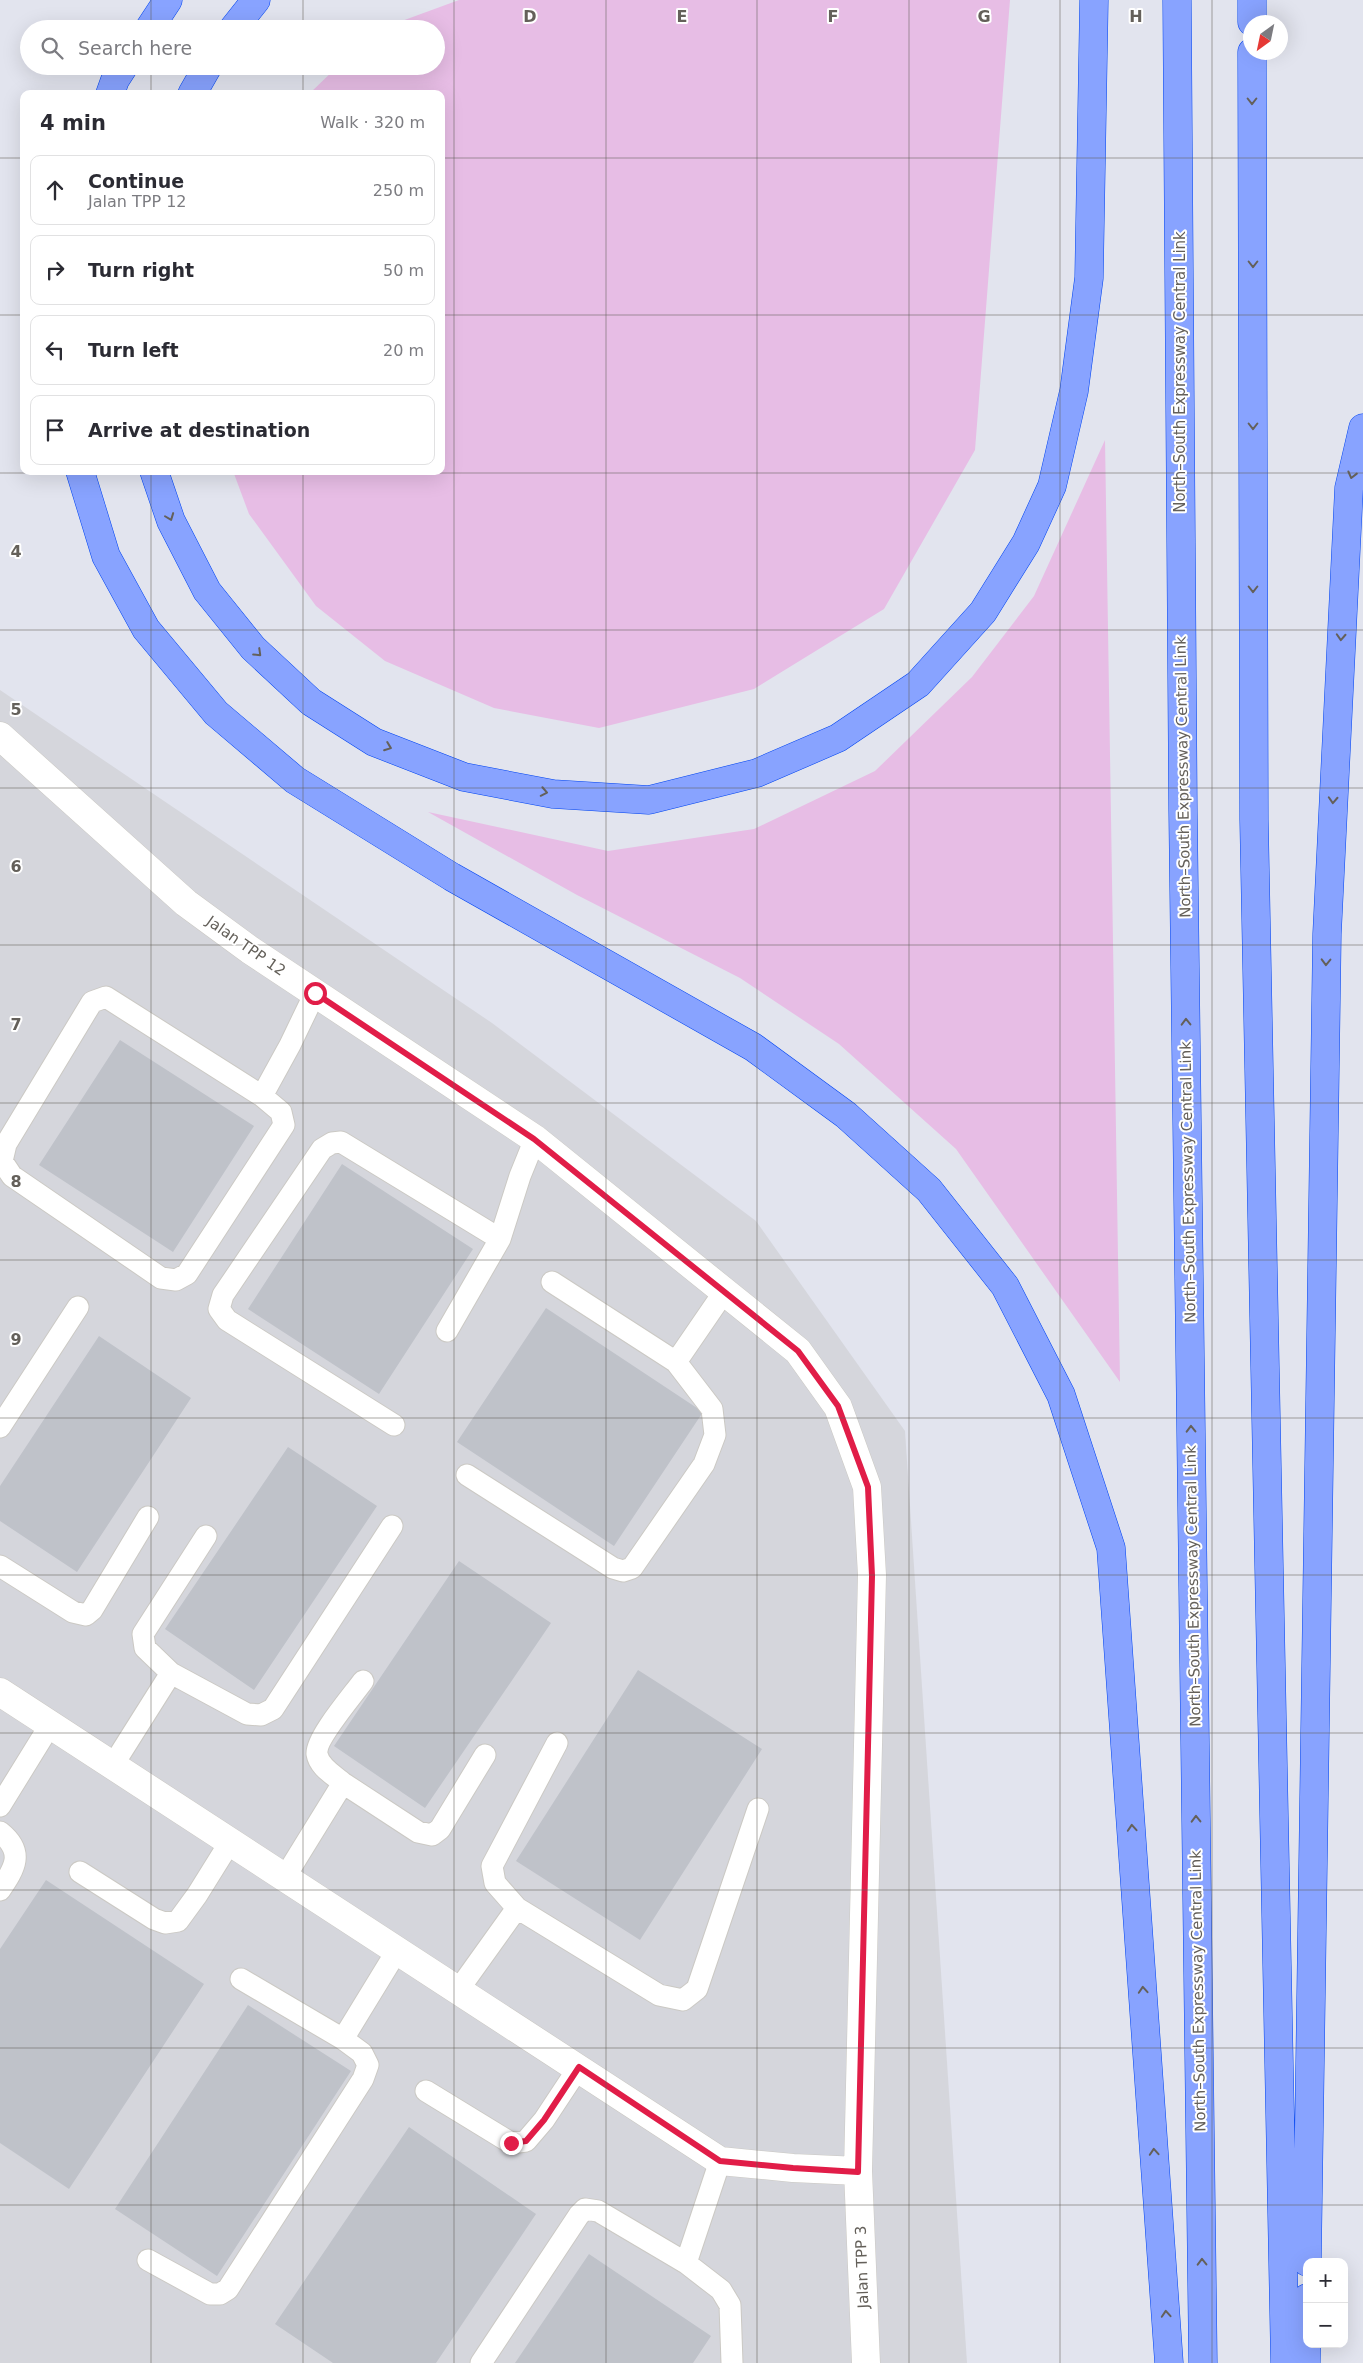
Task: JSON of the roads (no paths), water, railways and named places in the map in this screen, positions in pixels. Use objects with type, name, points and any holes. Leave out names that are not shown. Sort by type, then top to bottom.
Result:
[{"type":"highway","points":[[155,20],[168,0]]},
{"type":"highway","points":[[240,20],[256,0]]},
{"type":"highway","points":[[155,475],[170,521],[206,591],[253,648],[311,702],[374,742],[464,777],[553,794],[649,800],[757,773],[838,738],[918,684],[983,612],[1026,543],[1052,486],[1074,391],[1089,278],[1094,0]]},
{"type":"highway","name":"North–South Expressway Central Link","points":[[1177,0],[1183,810],[1203,2363]]},
{"type":"highway","points":[[1252,0],[1252,15]]},
{"type":"highway","points":[[1252,60],[1254,830],[1285,2363]]},
{"type":"highway","points":[[111,90],[118,75]]},
{"type":"highway","points":[[194,90],[203,75]]},
{"type":"highway","points":[[1307,2258],[1327,934],[1348,488],[1363,428]]},
{"type":"highway","points":[[81,475],[106,556],[146,629],[216,713],[295,780],[452,877],[753,1047],[846,1115],[929,1190],[1005,1286],[1062,1395],[1111,1548],[1169,2363]]},
{"type":"highway","points":[[1306,2363],[1307,2303]]},
{"type":"street","name":"Jalan TPP 12","points":[[0,736],[186,903],[315,993],[534,1139],[798,1351],[838,1406],[868,1487],[872,1576],[858,2172]]},
{"type":"street","points":[[0,1692],[579,2067],[720,2161],[858,2172]]},
{"type":"street","name":"Jalan TPP 3","points":[[858,2172],[866,2363]]},
{"type":"lane","points":[[262,1096],[290,1045],[315,993]]},
{"type":"lane","points":[[106,997],[262,1096],[280,1112],[284,1125],[187,1274],[176,1280],[161,1278],[114,1246],[12,1176],[2,1161],[6,1144],[92,1002],[106,997]]},
{"type":"lane","points":[[447,1330],[500,1239],[534,1139]]},
{"type":"lane","points":[[394,1425],[227,1320],[220,1309],[223,1295],[322,1149],[332,1143],[341,1142],[500,1239]]},
{"type":"lane","points":[[467,1475],[613,1568],[623,1571],[632,1568],[704,1464],[715,1436],[712,1409],[676,1362],[552,1282]]},
{"type":"lane","points":[[676,1362],[724,1292]]},
{"type":"lane","points":[[0,1427],[78,1307]]},
{"type":"lane","points":[[0,1566],[74,1612],[86,1615],[92,1610],[148,1517]]},
{"type":"lane","points":[[206,1536],[143,1634],[145,1648],[171,1673],[247,1714],[261,1715],[273,1709],[392,1526]]},
{"type":"lane","points":[[113,1765],[171,1673]]},
{"type":"lane","points":[[363,1681],[320,1740],[316,1753],[321,1764],[343,1783],[418,1832],[432,1835],[440,1830],[485,1755]]},
{"type":"lane","points":[[0,1806],[50,1725]]},
{"type":"lane","points":[[557,1743],[492,1866],[495,1883],[517,1908],[659,1995],[682,2000],[696,1989],[758,1809]]},
{"type":"lane","points":[[285,1877],[343,1783]]},
{"type":"lane","points":[[0,1832],[10,1840],[16,1855],[14,1869],[0,1890]]},
{"type":"lane","points":[[80,1872],[154,1919],[165,1923],[178,1921],[198,1895],[230,1842]]},
{"type":"lane","points":[[459,1989],[517,1908]]},
{"type":"lane","points":[[343,2039],[398,1950]]},
{"type":"lane","points":[[148,2260],[210,2294],[220,2294],[228,2289],[363,2079],[368,2066],[362,2053],[343,2039],[241,1980]]},
{"type":"lane","points":[[426,2091],[511,2143],[526,2141],[544,2120],[579,2067]]},
{"type":"lane","points":[[686,2263],[720,2161]]},
{"type":"lane","points":[[481,2363],[579,2215],[585,2209],[598,2211],[686,2263],[721,2290],[730,2305],[732,2363]]}]
